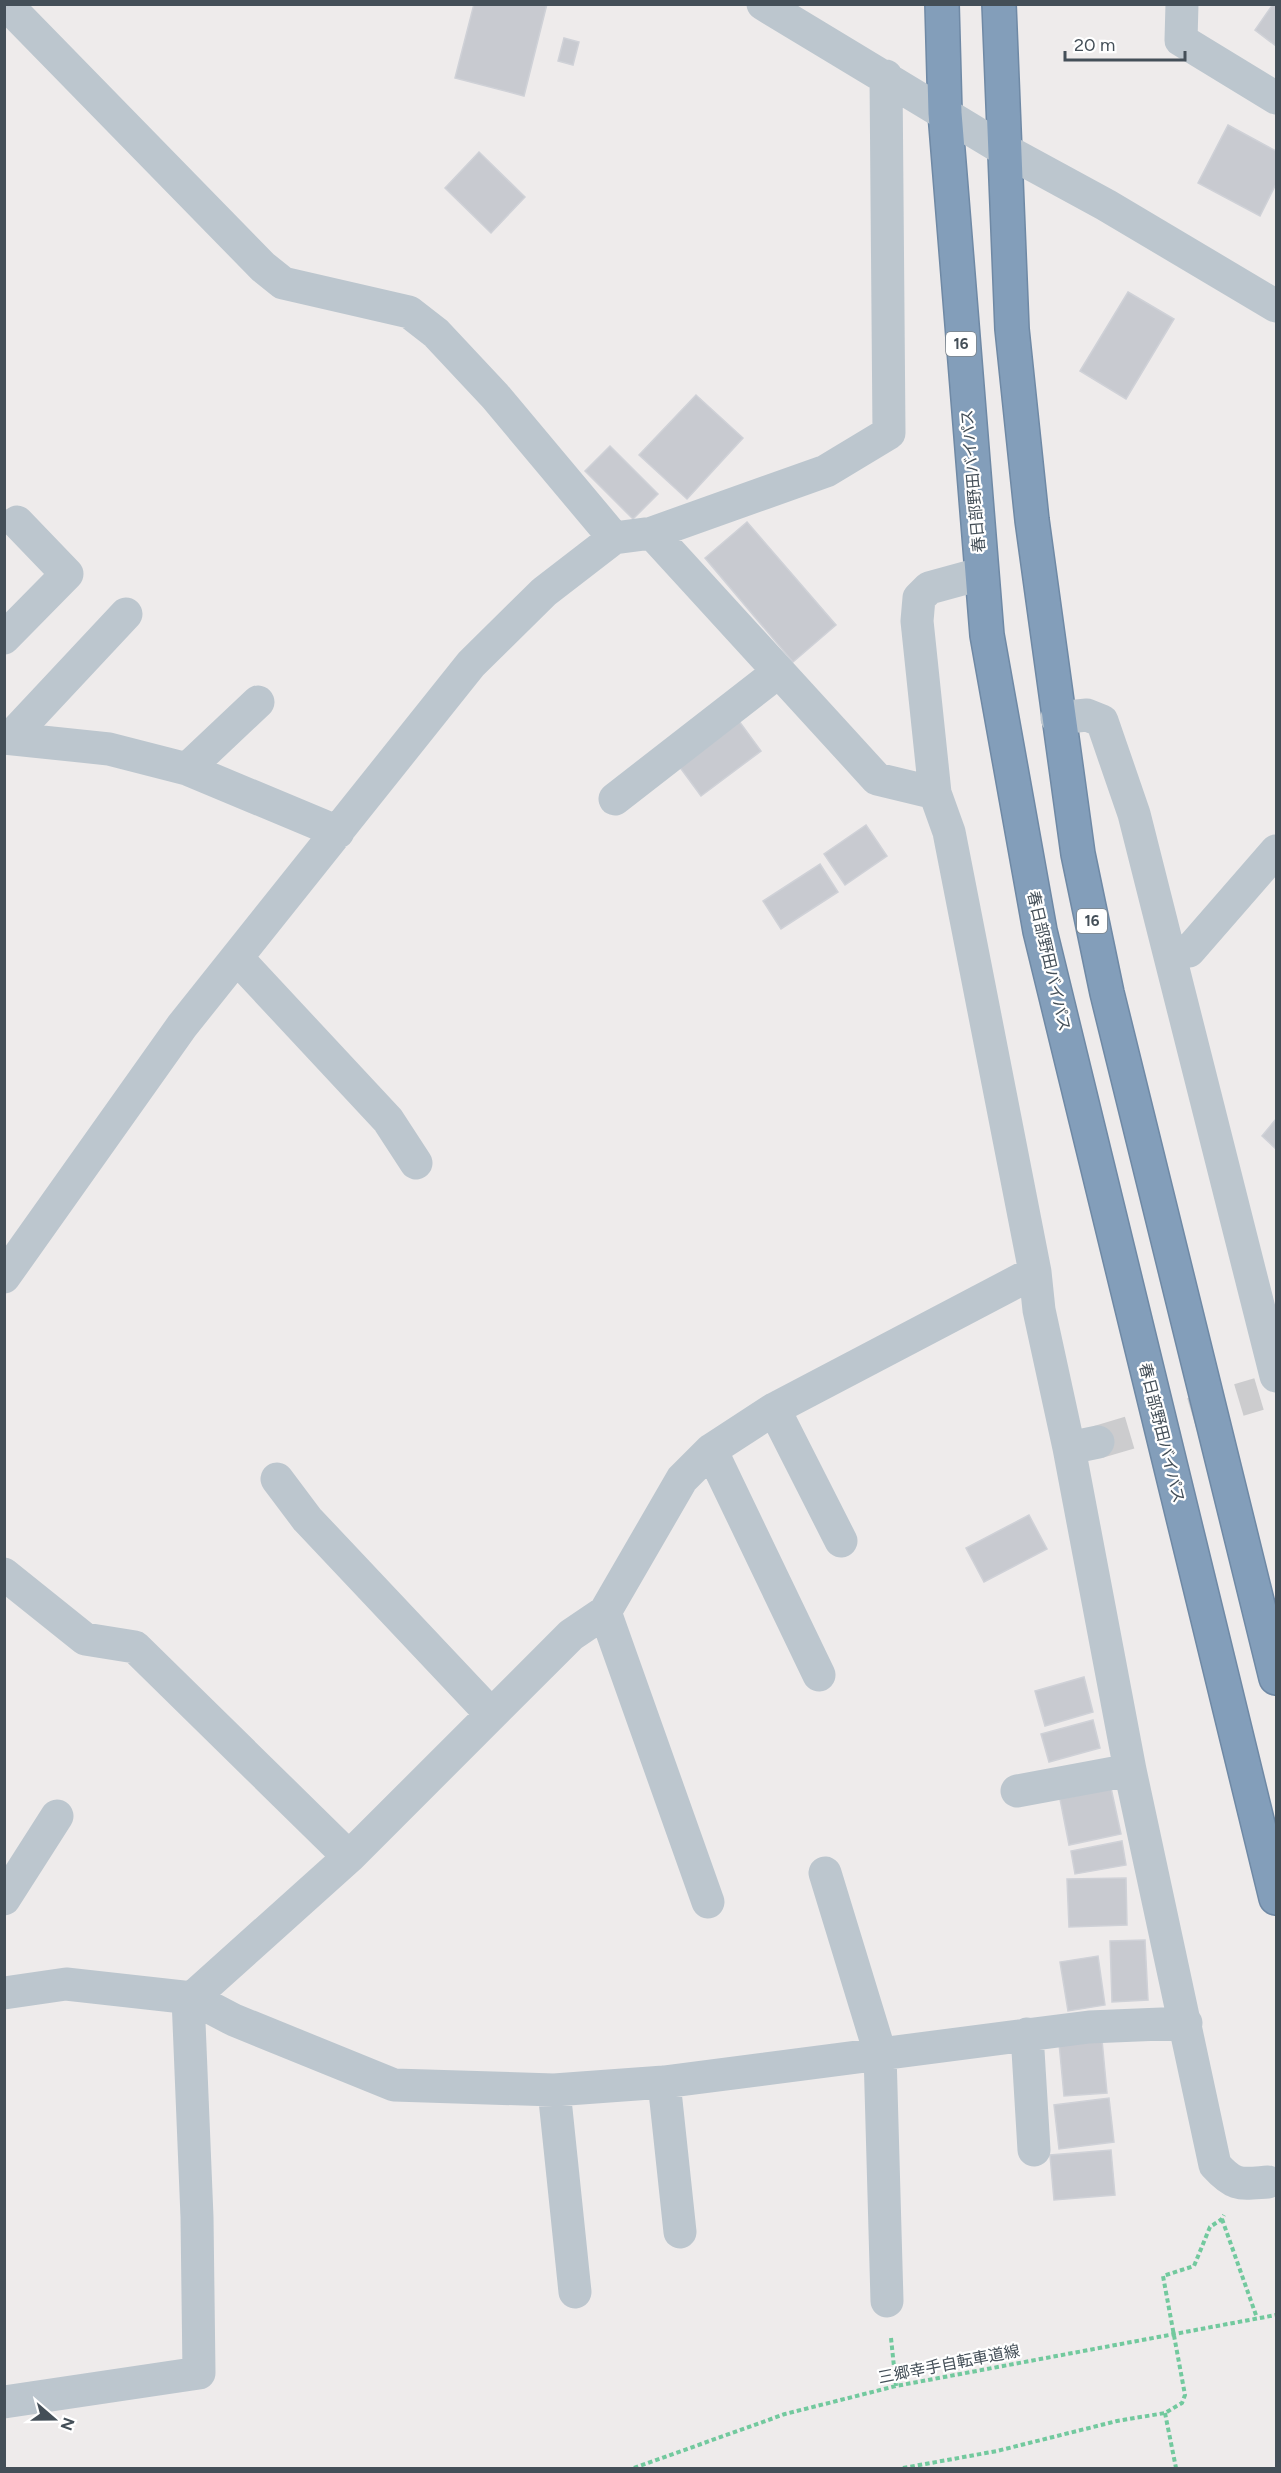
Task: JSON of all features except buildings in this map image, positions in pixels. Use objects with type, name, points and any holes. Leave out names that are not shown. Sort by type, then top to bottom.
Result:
[{"type":"highway","name":"春日部野田バイパス","points":[[942,4],[945,113],[980,574],[987,635],[1040,931],[1276,1898]]},
{"type":"highway","name":"16","points":[[999,4],[1012,329],[1057,718],[1078,854],[1107,993],[1276,1678]]},
{"type":"street","points":[[6,4],[263,267],[282,283],[409,312],[436,333],[495,396],[614,538]]},
{"type":"street","points":[[763,4],[886,76],[1003,149],[1106,205],[1276,306]]},
{"type":"street","points":[[1182,4],[1181,39],[1276,98]]},
{"type":"street","points":[[4,1277],[182,1026],[471,664],[543,592],[614,538],[652,533],[826,471],[889,433],[886,76]]},
{"type":"street","points":[[4,638],[67,574],[17,522]]},
{"type":"street","points":[[652,533],[777,673],[877,779],[935,793]]},
{"type":"street","points":[[980,574],[929,588],[919,598],[917,621],[935,793],[949,832],[1035,1272],[1039,1310],[1084,1445],[1130,1770],[1215,2165],[1229,2180],[1242,2183],[1268,2182]]},
{"type":"street","points":[[8,737],[126,614]]},
{"type":"street","points":[[615,799],[777,673]]},
{"type":"street","points":[[186,769],[258,702]]},
{"type":"street","points":[[1057,718],[1087,715],[1102,721],[1134,814],[1271,1386]]},
{"type":"street","points":[[8,737],[109,749],[186,769],[338,832]]},
{"type":"street","points":[[1189,951],[1276,851]]},
{"type":"street","points":[[237,958],[388,1120],[416,1163]]},
{"type":"street","points":[[190,1998],[349,1857],[490,1713],[571,1635],[605,1612],[682,1479],[711,1449],[774,1409],[1035,1272]]},
{"type":"street","points":[[774,1409],[841,1541]]},
{"type":"street","points":[[711,1449],[819,1675]]},
{"type":"street","points":[[277,1479],[307,1519],[490,1713]]},
{"type":"street","points":[[4,1574],[85,1639],[135,1647],[349,1857]]},
{"type":"street","points":[[605,1612],[708,1902]]},
{"type":"street","points":[[1017,1791],[1130,1770]]},
{"type":"street","points":[[4,1899],[57,1816]]},
{"type":"street","points":[[825,1873],[880,2053],[887,2301]]},
{"type":"street","points":[[4,1993],[66,1984],[190,1998],[234,2020],[394,2085],[554,2090],[664,2082],[1089,2026],[1186,2023]]},
{"type":"street","points":[[4,2402],[199,2373],[190,1998]]},
{"type":"street","points":[[1028,2034],[1034,2150]]},
{"type":"street","points":[[664,2082],[680,2232]]},
{"type":"street","points":[[554,2090],[575,2292]]},
{"type":"path","points":[[903,2469],[997,2451],[1117,2421],[1165,2413],[1182,2403],[1185,2395],[1163,2276],[1194,2266],[1210,2227],[1222,2219],[1227,2204],[1229,2180]]},
{"type":"path","points":[[1222,2219],[1257,2318]]},
{"type":"path","points":[[887,2301],[896,2386]]},
{"type":"path","name":"三郷幸手自転車道線","points":[[634,2469],[785,2414],[896,2386],[1276,2315]]},
{"type":"path","points":[[1165,2413],[1176,2469]]},
{"type":"tunnel","points":[[1098,1442],[1259,1394]]}]
